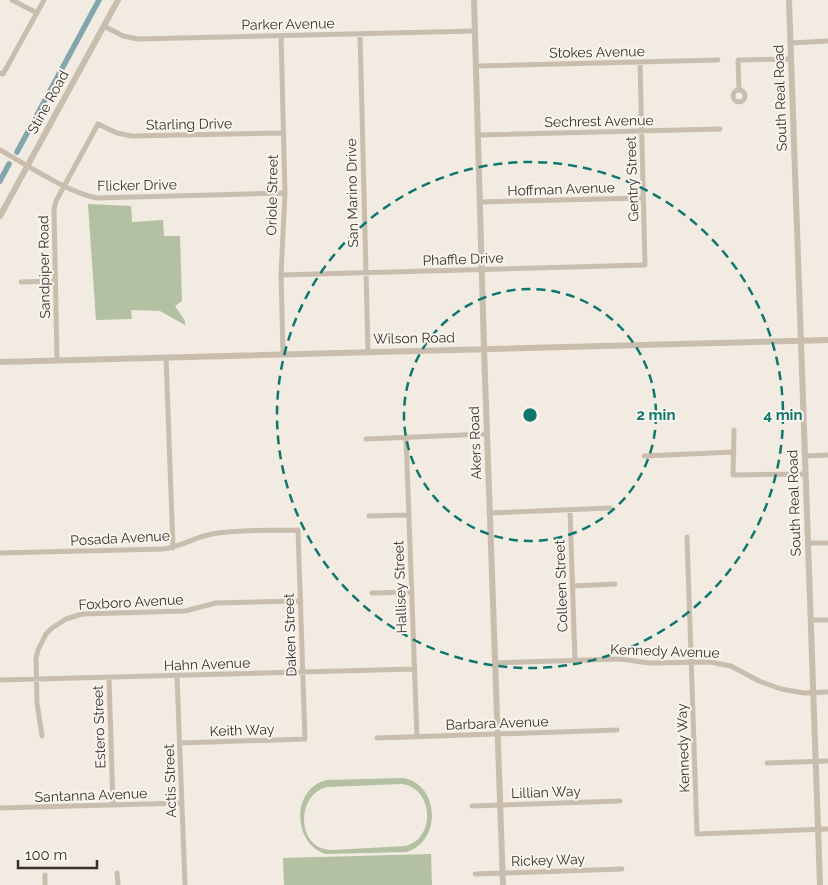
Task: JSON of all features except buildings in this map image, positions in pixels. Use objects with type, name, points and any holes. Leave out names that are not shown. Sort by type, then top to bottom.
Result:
[{"type":"street","points":[[12,0],[37,13]]},
{"type":"street","points":[[2,73],[44,0]]},
{"type":"street","name":"Stine Road","points":[[0,216],[118,0]]},
{"type":"street","name":"Akers Road","points":[[474,0],[503,885]]},
{"type":"street","name":"South Real Road","points":[[789,0],[820,885]]},
{"type":"street","name":"Parker Avenue","points":[[104,26],[123,36],[138,39],[475,31]]},
{"type":"street","name":"San Marino Drive","points":[[360,34],[368,352]]},
{"type":"street","name":"Oriole Street","points":[[281,36],[285,193],[281,275],[283,354]]},
{"type":"street","points":[[791,43],[828,41]]},
{"type":"street","points":[[739,90],[738,60],[792,59]]},
{"type":"street","name":"Stokes Avenue","points":[[476,66],[718,60]]},
{"type":"street","name":"Gentry Street","points":[[640,62],[645,265]]},
{"type":"street","name":"Starling Drive","points":[[98,124],[116,133],[132,136],[284,132]]},
{"type":"street","name":"Sandpiper Road","points":[[56,360],[53,217],[56,201],[98,124]]},
{"type":"street","name":"Sechrest Avenue","points":[[478,135],[720,129]]},
{"type":"street","name":"Flicker Drive","points":[[0,150],[80,194],[98,198],[285,193]]},
{"type":"street","name":"Hoffman Avenue","points":[[480,202],[643,198]]},
{"type":"street","name":"Phaffle Drive","points":[[281,275],[645,265]]},
{"type":"street","points":[[21,282],[54,281]]},
{"type":"street","name":"Wilson Road","points":[[0,362],[828,340]]},
{"type":"street","points":[[166,357],[172,548]]},
{"type":"street","points":[[734,430],[733,475],[806,474]]},
{"type":"street","points":[[366,439],[487,434]]},
{"type":"street","name":"Hallisey Street","points":[[406,437],[417,737]]},
{"type":"street","points":[[644,456],[734,452]]},
{"type":"street","points":[[805,456],[828,455]]},
{"type":"street","points":[[490,513],[610,508]]},
{"type":"street","name":"Colleen Street","points":[[570,510],[575,661]]},
{"type":"street","points":[[369,516],[409,515]]},
{"type":"street","name":"Posada Avenue","points":[[0,554],[172,548],[218,533],[298,530]]},
{"type":"street","name":"Daken Street","points":[[298,530],[305,739]]},
{"type":"street","name":"Kennedy Way","points":[[687,537],[697,834],[818,830]]},
{"type":"street","points":[[808,543],[828,543]]},
{"type":"street","points":[[573,586],[615,584]]},
{"type":"street","points":[[372,593],[412,592]]},
{"type":"street","name":"Foxboro Avenue","points":[[42,736],[37,703],[36,658],[41,642],[52,628],[66,619],[82,614],[175,612],[216,603],[300,601]]},
{"type":"street","points":[[811,620],[828,620]]},
{"type":"street","name":"Kennedy Avenue","points":[[495,664],[620,659],[649,663],[720,663],[781,689],[814,693],[828,692]]},
{"type":"street","name":"Hahn Avenue","points":[[0,680],[414,669]]},
{"type":"street","name":"Actis Street","points":[[177,676],[185,885]]},
{"type":"street","name":"Estero Street","points":[[109,678],[112,805]]},
{"type":"street","name":"Barbara Avenue","points":[[377,738],[618,730]]},
{"type":"street","name":"Keith Way","points":[[180,743],[305,739]]},
{"type":"street","points":[[767,763],[828,761]]},
{"type":"street","name":"Lillian Way","points":[[472,806],[620,801]]},
{"type":"street","name":"Santanna Avenue","points":[[0,808],[182,803]]},
{"type":"street","points":[[818,830],[828,829]]},
{"type":"street","name":"Rickey Way","points":[[475,874],[622,869]]},
{"type":"street","points":[[118,873],[118,885]]},
{"type":"street","points":[[45,875],[45,885]]},
{"type":"green space","points":[[88,204],[131,206],[132,222],[163,220],[164,236],[180,236],[182,301],[175,306],[185,321],[185,325],[160,311],[131,310],[132,319],[96,320]]},
{"type":"green space","points":[[403,778],[415,782],[430,801],[431,826],[426,837],[418,846],[406,852],[326,854],[315,848],[307,839],[302,828],[300,816],[302,804],[307,794],[315,785],[327,780]],"holes":[[[402,784],[413,788],[420,794],[425,804],[426,824],[422,834],[415,841],[405,846],[330,850],[315,844],[308,837],[304,817],[306,807],[318,791],[327,787]]]},
{"type":"green space","points":[[431,854],[432,885],[284,885],[283,858]]},
{"type":"waterway","points":[[17,152],[99,0]]},
{"type":"waterway","points":[[0,181],[9,164]]}]
